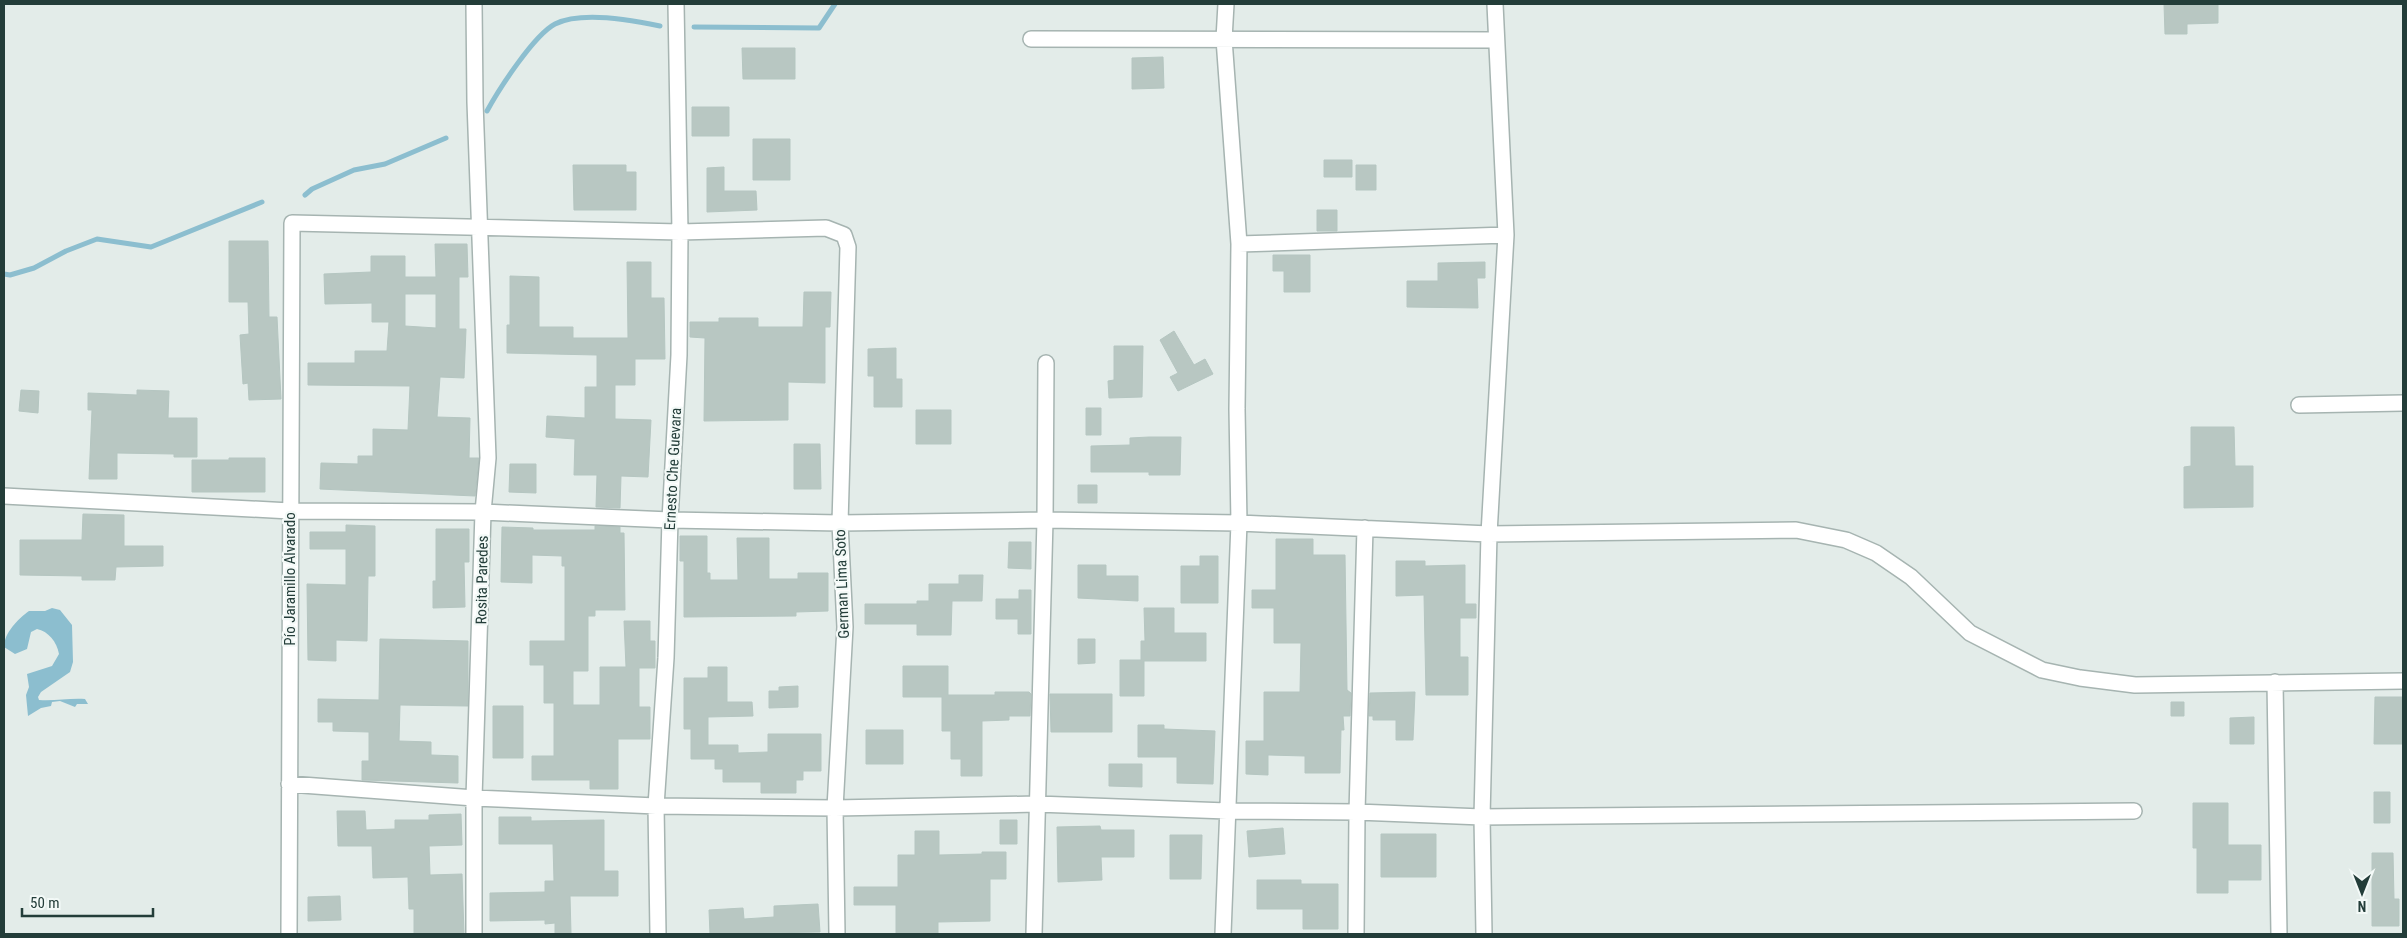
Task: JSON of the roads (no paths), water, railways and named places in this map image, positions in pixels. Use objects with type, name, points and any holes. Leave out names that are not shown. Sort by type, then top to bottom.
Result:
[{"type":"street","name":"Rosita Paredes","points":[[474,4],[488,458],[483,512],[474,798],[474,934]]},
{"type":"street","name":"Ernesto Che Guevara","points":[[658,934],[656,806],[666,658],[670,520],[679,355],[680,232],[676,4]]},
{"type":"street","points":[[1223,934],[1239,523],[1236,408],[1239,244],[1224,39],[1226,4]]},
{"type":"street","points":[[1484,934],[1482,817],[1489,534],[1506,234],[1494,4]]},
{"type":"street","points":[[1030,39],[1496,40]]},
{"type":"street","name":"Pío Jaramillo Alvarado","points":[[289,934],[292,223],[480,226]]},
{"type":"street","points":[[480,226],[680,232]]},
{"type":"street","name":"German Lima Soto","points":[[680,232],[826,228],[844,235],[848,247],[840,523],[845,626],[835,808],[837,934]]},
{"type":"street","points":[[1239,244],[1506,234]]},
{"type":"street","points":[[1034,934],[1045,520],[1046,363]]},
{"type":"street","points":[[2299,405],[2403,403]]},
{"type":"street","points":[[4,496],[290,511],[483,512],[670,520],[840,523],[1045,520],[1239,523],[1489,534],[1796,530],[1846,540],[1876,553],[1912,577],[1970,633],[2042,670],[2080,678],[2135,685],[2403,681]]},
{"type":"street","points":[[1356,934],[1357,812],[1365,528]]},
{"type":"street","points":[[2275,682],[2279,934]]},
{"type":"street","points":[[289,784],[474,798],[656,806],[835,808],[1037,804],[1482,817],[2134,811]]},
{"type":"water","points":[[52,608],[60,610],[72,625],[73,662],[70,672],[41,692],[38,697],[39,700],[85,699],[88,704],[77,704],[75,707],[60,701],[52,702],[51,706],[41,708],[28,716],[26,695],[29,687],[27,674],[52,666],[59,654],[58,650],[54,641],[48,635],[37,629],[31,632],[27,649],[15,654],[4,647],[6,637],[12,627],[29,611],[45,611]]},
{"type":"waterway","points":[[694,27],[819,28],[835,4]]},
{"type":"waterway","points":[[487,111],[527,51],[537,39],[555,24],[566,20],[592,17],[621,19],[660,26]]},
{"type":"waterway","points":[[305,195],[312,189],[354,170],[385,164],[446,138]]},
{"type":"waterway","points":[[4,274],[10,275],[34,268],[66,251],[97,239],[151,247],[262,202]]}]
